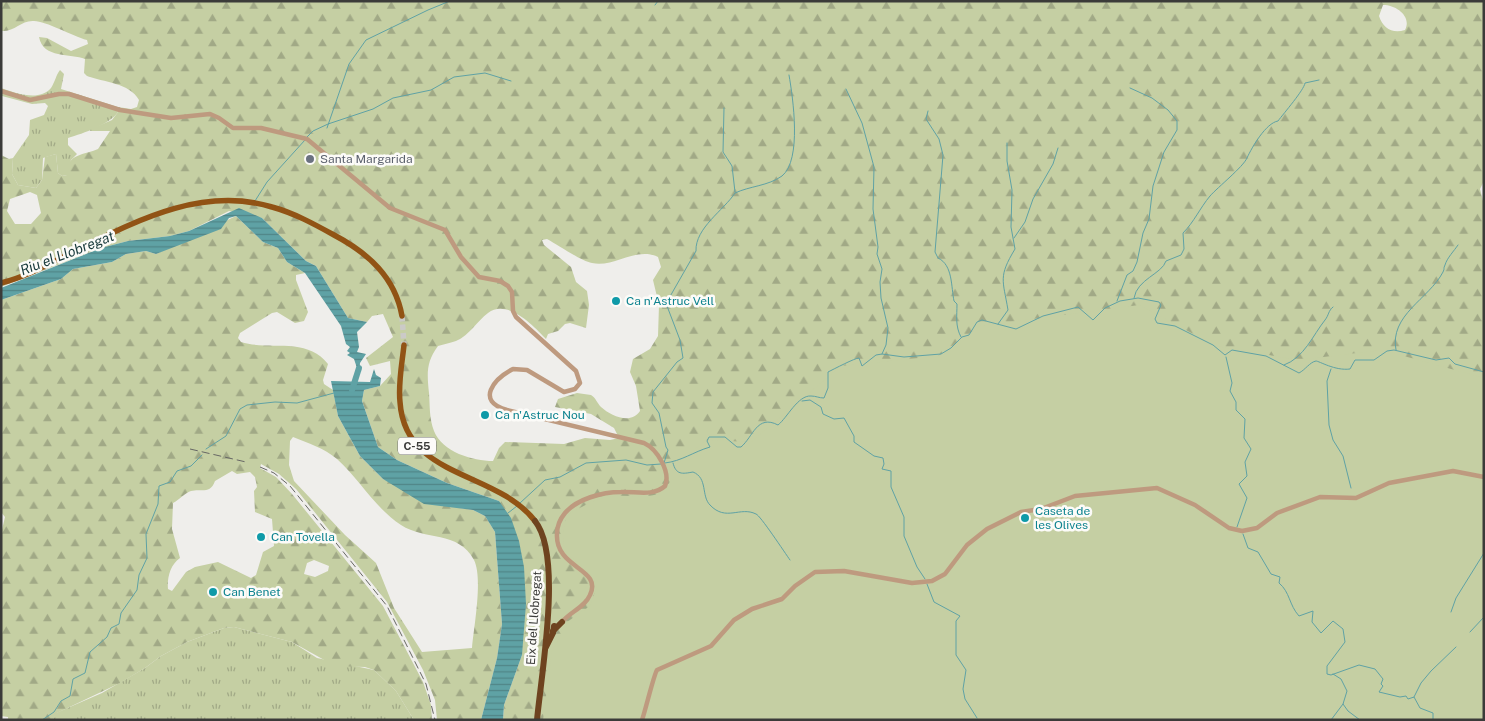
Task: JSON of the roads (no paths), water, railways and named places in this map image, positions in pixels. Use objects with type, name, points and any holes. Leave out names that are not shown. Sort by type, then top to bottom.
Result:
[{"type":"highway","name":"Eix del Llobregat","points":[[533,519],[545,542],[548,560],[546,604],[540,644],[535,720]]},
{"type":"highway","points":[[546,604],[551,627],[562,622]]},
{"type":"highway","name":"Eix del Llobregat","points":[[535,720],[542,660],[551,627]]},
{"type":"highway","name":"C-55","points":[[540,644],[551,627]]},
{"type":"main road","points":[[1,283],[34,271],[156,214],[190,204],[216,201],[246,201],[268,206],[315,225],[358,249],[374,262],[395,291],[402,316]]},
{"type":"main road","name":"Eix del Llobregat","points":[[404,345],[400,402],[404,425],[414,442],[436,463],[508,496],[533,519]]},
{"type":"street","points":[[1,91],[30,100],[59,94],[69,94],[120,110],[171,118],[210,114],[233,128],[258,128],[305,139],[390,208],[445,230],[460,255],[477,275],[483,279],[502,282],[508,286],[512,292],[512,308],[516,317],[579,375],[580,383],[577,388],[564,392],[527,370],[513,368],[491,387],[490,395],[495,405],[507,410],[644,443],[656,453],[667,476],[666,484],[656,492],[617,492],[596,496],[574,505],[563,516],[557,533],[559,550],[568,562],[590,577],[592,585],[588,598],[562,622]]},
{"type":"street","points":[[642,720],[651,694],[653,676],[657,670],[711,646],[731,622],[752,609],[782,599],[813,573],[821,570],[844,570],[912,583],[932,581],[945,574],[964,549],[981,533],[1017,513],[1041,508],[1078,495],[1098,495],[1154,488],[1195,505],[1232,529],[1245,531],[1262,525],[1277,512],[1320,497],[1356,498],[1389,483],[1453,471],[1484,477]]},
{"type":"water","points":[[239,208],[262,218],[306,261],[316,266],[348,318],[367,322],[357,332],[359,347],[357,352],[366,354],[360,363],[359,375],[356,375],[357,368],[354,359],[347,355],[350,353],[347,351],[350,347],[346,344],[341,326],[305,273],[287,262],[278,248],[263,242],[236,216],[229,218],[221,229],[156,254],[146,251],[126,254],[112,262],[73,269],[61,279],[1,300],[1,288],[101,248],[128,241],[170,236],[189,231]]},
{"type":"water","points":[[374,369],[376,375],[381,378],[380,386],[364,390],[362,401],[378,447],[397,460],[447,483],[499,501],[511,518],[519,541],[524,567],[526,604],[522,655],[504,705],[503,720],[481,720],[497,658],[502,624],[495,532],[485,516],[473,510],[424,504],[383,479],[360,456],[338,416],[331,381],[370,382]]},
{"type":"waterway","points":[[327,128],[349,64],[366,40],[450,1]]},
{"type":"waterway","points":[[655,5],[658,1]]},
{"type":"waterway","points":[[307,137],[313,131],[328,124],[373,109],[393,98],[431,90],[454,77],[485,73],[511,81]]},
{"type":"waterway","points":[[664,463],[668,450],[659,413],[652,403],[653,392],[677,362],[683,358],[680,340],[667,306],[668,300],[696,251],[697,243],[705,227],[735,193],[777,179],[788,168],[794,143],[794,113],[789,75]]},
{"type":"waterway","points":[[1134,298],[1136,291],[1144,281],[1160,270],[1166,261],[1181,255],[1184,249],[1183,233],[1210,196],[1245,162],[1264,131],[1278,121],[1298,96],[1305,83],[1319,80]]},
{"type":"waterway","points":[[1117,301],[1127,275],[1133,271],[1137,262],[1143,233],[1149,219],[1153,186],[1164,152],[1177,130],[1177,121],[1168,110],[1152,98],[1130,88]]},
{"type":"waterway","points":[[846,89],[862,123],[874,167],[873,209],[878,247],[877,254],[882,269],[880,282],[881,298],[888,328],[886,345],[882,354]]},
{"type":"waterway","points":[[724,108],[723,152],[732,166],[735,192]]},
{"type":"waterway","points":[[928,111],[926,119],[939,139],[943,155],[935,252],[949,271],[954,301],[957,304],[957,325],[961,337]]},
{"type":"waterway","points":[[255,201],[267,182],[305,140]]},
{"type":"waterway","points":[[998,324],[1008,310],[1003,279],[1006,266],[1015,249],[1011,227],[1012,190],[1007,161],[1007,143]]},
{"type":"waterway","points":[[1014,238],[1025,222],[1033,199],[1053,164],[1058,148]]},
{"type":"waterway","points":[[1396,350],[1395,338],[1398,327],[1404,317],[1437,282],[1447,260],[1458,245]]},
{"type":"waterway","points":[[665,463],[710,447],[707,441],[709,437],[725,437],[737,447],[741,447],[760,424],[771,422],[778,425],[802,399],[811,396],[824,398],[828,388],[828,372],[857,358],[859,358],[862,366],[876,355],[882,354],[904,357],[941,354],[951,348],[962,337],[969,335],[977,322],[982,320],[1016,329],[1043,316],[1078,307],[1093,320],[1105,308],[1120,301],[1138,298],[1159,302],[1161,305],[1155,319],[1157,323],[1175,326],[1213,345],[1225,355],[1232,350],[1266,356],[1299,373],[1316,361],[1333,367],[1350,369],[1355,360],[1374,360],[1387,351],[1394,350],[1436,360],[1449,358],[1455,364],[1484,372]]},
{"type":"waterway","points":[[1284,365],[1303,352],[1333,307]]},
{"type":"waterway","points":[[1226,357],[1232,383],[1230,391],[1236,402],[1236,410],[1245,419],[1244,438],[1251,449],[1245,462],[1247,476],[1239,484],[1247,498],[1237,527]]},
{"type":"waterway","name":"Riu el Llobregat","points":[[352,390],[359,368]]},
{"type":"waterway","points":[[1331,369],[1327,381],[1329,425],[1333,440],[1343,456],[1351,488]]},
{"type":"waterway","points":[[206,449],[226,436],[240,409],[247,405],[275,402],[297,403],[334,393]]},
{"type":"waterway","points":[[802,401],[810,400],[821,407],[823,414],[834,419],[844,418],[854,436],[854,442],[874,456],[883,458],[884,464],[882,469],[891,471],[891,487],[904,517],[904,536],[917,567],[925,579]]},
{"type":"waterway","points":[[42,720],[54,712],[61,701],[70,696],[73,679],[85,673],[90,652],[107,637],[111,628],[119,624],[121,613],[137,590],[139,575],[147,558],[146,534],[158,504],[159,486],[170,482],[177,471],[191,466],[202,455]]},
{"type":"waterway","points":[[520,503],[545,480],[560,477],[586,463],[626,460],[647,465],[661,464]]},
{"type":"waterway","points":[[673,463],[678,472],[693,472],[701,478],[707,501],[716,510],[727,513],[750,512],[756,514],[790,560]]},
{"type":"waterway","points":[[508,513],[517,506]]},
{"type":"waterway","points":[[1243,534],[1248,548],[1258,552],[1271,574],[1280,577],[1279,583],[1285,590],[1299,616],[1313,611],[1312,622],[1321,633],[1333,621],[1343,629],[1345,642],[1327,666],[1327,674],[1331,675],[1359,665],[1375,669],[1383,679],[1381,684],[1383,686],[1379,692],[1400,697],[1406,696],[1408,699],[1414,697],[1420,708],[1433,713],[1433,720]]},
{"type":"waterway","points":[[1451,612],[1456,598],[1484,553]]},
{"type":"waterway","points":[[927,584],[934,602],[960,616],[956,621],[956,655],[966,670],[963,689],[965,699],[977,718]]},
{"type":"waterway","points":[[1470,632],[1484,617]]},
{"type":"waterway","points":[[1414,697],[1421,683],[1431,671],[1456,647]]},
{"type":"waterway","points":[[1333,674],[1341,679],[1347,691],[1343,704],[1348,711],[1360,720]]},
{"type":"waterway","points":[[1331,720],[1343,704]]},
{"type":"tunnel","points":[[402,316],[404,345]]},
{"type":"railway","points":[[190,449],[246,462]]},
{"type":"railway","points":[[260,467],[274,473],[290,486],[387,606],[426,684],[435,720]]},
{"type":"place","name":"Santa Margarida","points":[[310,159]]},
{"type":"place","name":"Ca n'Astruc Vell","points":[[616,301]]},
{"type":"place","name":"Ca n'Astruc Nou","points":[[485,415]]},
{"type":"place","name":"Caseta de les Olives","points":[[1025,518]]},
{"type":"place","name":"Can Tovella","points":[[261,537]]},
{"type":"place","name":"Can Benet","points":[[213,592]]}]
